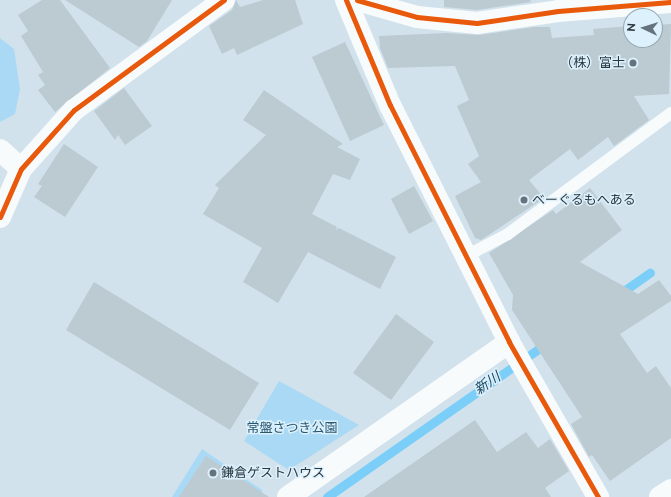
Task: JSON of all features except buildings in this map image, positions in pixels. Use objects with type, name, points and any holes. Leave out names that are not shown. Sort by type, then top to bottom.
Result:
[{"type":"street","points":[[0,217],[21,168],[74,110],[224,0]]},
{"type":"street","points":[[346,0],[390,104],[509,342],[598,497]]},
{"type":"street","points":[[357,0],[417,17],[477,23],[558,11],[671,2]]},
{"type":"street","points":[[0,150],[21,168]]},
{"type":"street","points":[[288,497],[509,342]]},
{"type":"street","points":[[660,497],[671,490]]},
{"type":"lane","points":[[466,256],[508,234],[671,113]]},
{"type":"green space","points":[[0,38],[14,49],[20,89],[15,114],[0,122]]},
{"type":"green space","name":"常盤さつき公園","points":[[279,381],[359,425],[289,470],[244,441]]},
{"type":"green space","name":"鎌倉ゲストハウス","points":[[202,449],[262,490],[261,497],[172,497]]},
{"type":"waterway","name":"新川","points":[[618,295],[650,273]]},
{"type":"waterway","name":"新川","points":[[327,497],[548,342]]},
{"type":"cycle path","points":[[0,217],[21,169],[74,110],[224,0]]},
{"type":"cycle path","points":[[346,0],[390,105],[509,342],[598,497]]},
{"type":"cycle path","points":[[357,0],[417,17],[477,23],[558,11],[671,2]]},
{"type":"place","name":"（株）富士","points":[[633,63]]},
{"type":"place","name":"べーぐるもへある","points":[[524,200]]},
{"type":"place","name":"鎌倉ゲストハウス","points":[[213,473]]}]
